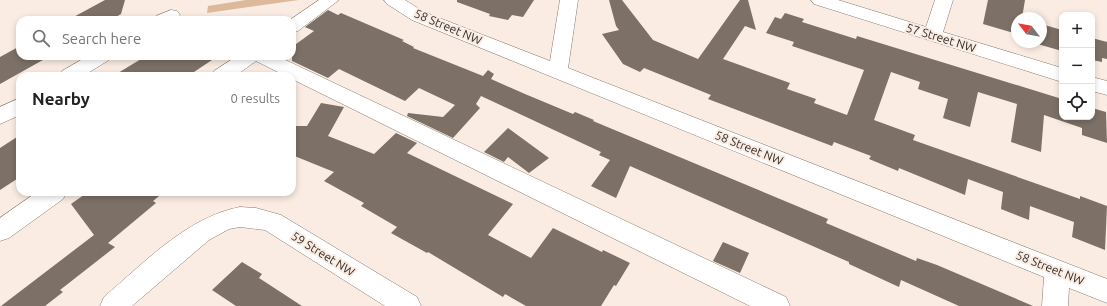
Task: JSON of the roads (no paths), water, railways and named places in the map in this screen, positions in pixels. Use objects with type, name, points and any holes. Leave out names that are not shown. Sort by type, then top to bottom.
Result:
[{"type":"street","points":[[296,24],[330,0]]},
{"type":"street","name":"58 Street NW","points":[[393,0],[418,16],[1107,291]]},
{"type":"street","points":[[558,72],[569,0]]},
{"type":"street","name":"57 Street NW","points":[[820,0],[1059,74]]},
{"type":"street","points":[[933,35],[944,0]]},
{"type":"street","points":[[76,72],[95,60]]},
{"type":"street","points":[[228,72],[244,60]]},
{"type":"street","points":[[269,60],[294,72]]},
{"type":"street","points":[[296,73],[777,306]]},
{"type":"street","points":[[1095,85],[1107,88]]},
{"type":"street","points":[[0,118],[16,108]]},
{"type":"street","points":[[0,231],[49,196]]},
{"type":"street","name":"59 Street NW","points":[[113,306],[193,237],[221,221],[233,218],[260,218],[272,222],[408,306]]},
{"type":"street","points":[[1055,306],[1057,271]]}]
